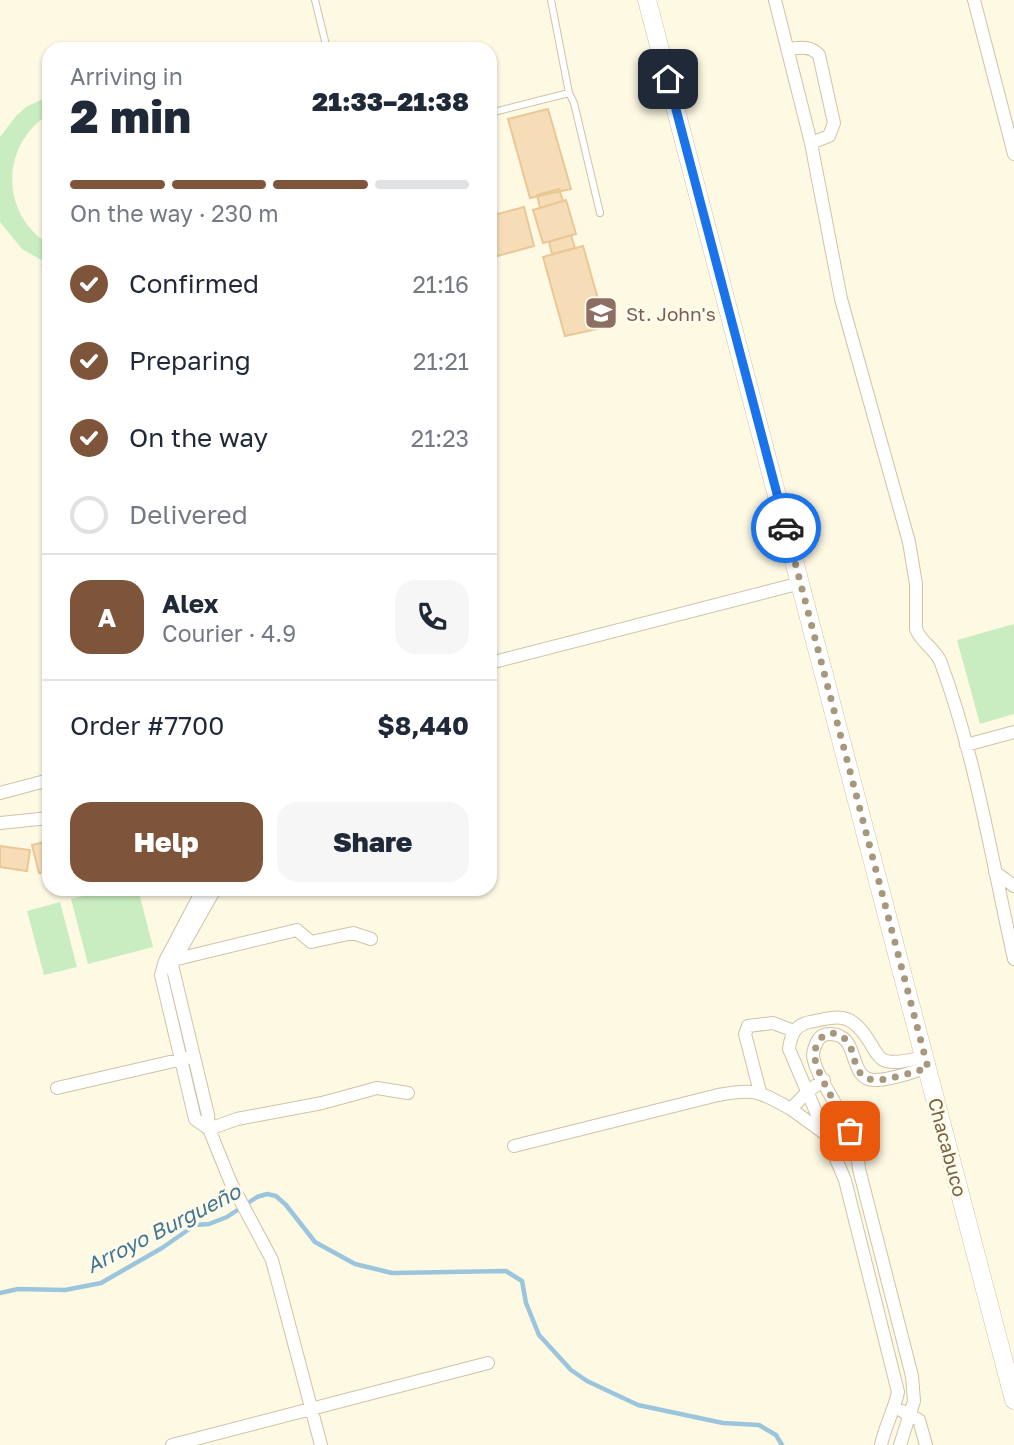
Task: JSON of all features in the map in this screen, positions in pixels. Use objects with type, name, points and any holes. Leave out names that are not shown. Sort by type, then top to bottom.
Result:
[{"type":"street","name":"Chacabuco","points":[[647,0],[1014,1400]]},
{"type":"street","points":[[775,0],[811,143],[836,278],[909,542],[916,584],[916,629],[918,635],[939,656],[966,745],[1014,959]]},
{"type":"street","points":[[974,0],[1014,154]]},
{"type":"street","points":[[788,49],[806,47],[814,49],[819,55],[834,123],[829,136],[811,143]]},
{"type":"street","points":[[497,661],[801,583]]},
{"type":"street","points":[[966,745],[1014,732]]},
{"type":"street","points":[[0,793],[42,782]]},
{"type":"street","points":[[0,823],[42,819]]},
{"type":"street","points":[[995,872],[1014,886]]},
{"type":"street","points":[[200,896],[170,961],[195,1119],[209,1129],[231,1183],[272,1260],[321,1445]]},
{"type":"street","points":[[170,961],[211,896]]},
{"type":"street","points":[[170,961],[298,930],[312,942],[354,933],[371,939]]},
{"type":"street","points":[[881,1445],[895,1409],[898,1392],[838,1162],[789,1049],[794,1031],[802,1023],[836,1016],[846,1018],[859,1026],[883,1060],[926,1063]]},
{"type":"street","points":[[760,1092],[745,1034],[748,1026],[773,1023],[794,1031]]},
{"type":"street","points":[[900,1445],[914,1401],[914,1388],[853,1138],[813,1055],[821,1035],[829,1033],[844,1038],[850,1045],[858,1069],[863,1076],[872,1080],[926,1063]]},
{"type":"street","points":[[58,1088],[187,1058]]},
{"type":"street","points":[[792,1109],[808,1091],[824,1080]]},
{"type":"street","points":[[209,1129],[237,1119],[322,1103],[377,1088],[408,1093]]},
{"type":"street","points":[[514,1146],[745,1090],[760,1092],[792,1109],[828,1139],[853,1138]]},
{"type":"street","points":[[838,1162],[858,1157]]},
{"type":"street","points":[[172,1445],[488,1363]]},
{"type":"street","points":[[895,1409],[909,1413],[919,1420],[926,1445]]},
{"type":"lane","points":[[315,0],[325,42]]},
{"type":"lane","points":[[551,0],[569,93],[574,103],[600,213]]},
{"type":"lane","points":[[497,111],[569,93]]},
{"type":"green space","points":[[42,99],[42,120],[21,143],[12,179],[21,215],[42,238],[42,260],[22,249],[0,222],[0,137],[26,107]]},
{"type":"green space","points":[[1014,624],[1014,714],[980,724],[957,640]]},
{"type":"green space","points":[[83,896],[140,896],[153,947],[88,964],[71,899]]},
{"type":"green space","points":[[60,902],[77,967],[44,975],[27,911]]},
{"type":"building","points":[[548,109],[571,189],[530,198],[508,119]]},
{"type":"building","points":[[559,189],[563,201],[540,208],[537,195]]},
{"type":"building","points":[[566,200],[576,234],[543,243],[533,210]]},
{"type":"building","points":[[524,207],[534,246],[497,256],[497,214]]},
{"type":"building","points":[[571,235],[575,248],[552,254],[549,242]]},
{"type":"building","points":[[583,246],[606,327],[565,336],[543,257]]},
{"type":"building","points":[[42,843],[42,872],[39,873],[32,845]]},
{"type":"building","points":[[0,846],[30,850],[27,871],[0,867]]},
{"type":"waterway","name":"Arroyo Burgueño","points":[[0,1293],[18,1289],[65,1290],[101,1283],[162,1248],[195,1225],[209,1224],[227,1217],[257,1197],[267,1194],[276,1196],[286,1205],[315,1242],[355,1264],[392,1273],[506,1271],[522,1281],[526,1303],[539,1335],[571,1370],[587,1381],[638,1405],[723,1423],[759,1425],[776,1435],[782,1445]]},
{"type":"way so far","points":[[786,528],[928,1068],[872,1080],[863,1076],[858,1069],[850,1045],[844,1038],[829,1033],[821,1035],[813,1055],[850,1131]]},
{"type":"place","name":"St. John's","points":[[601,313]]},
{"type":"route","points":[[668,79],[786,528]]}]
